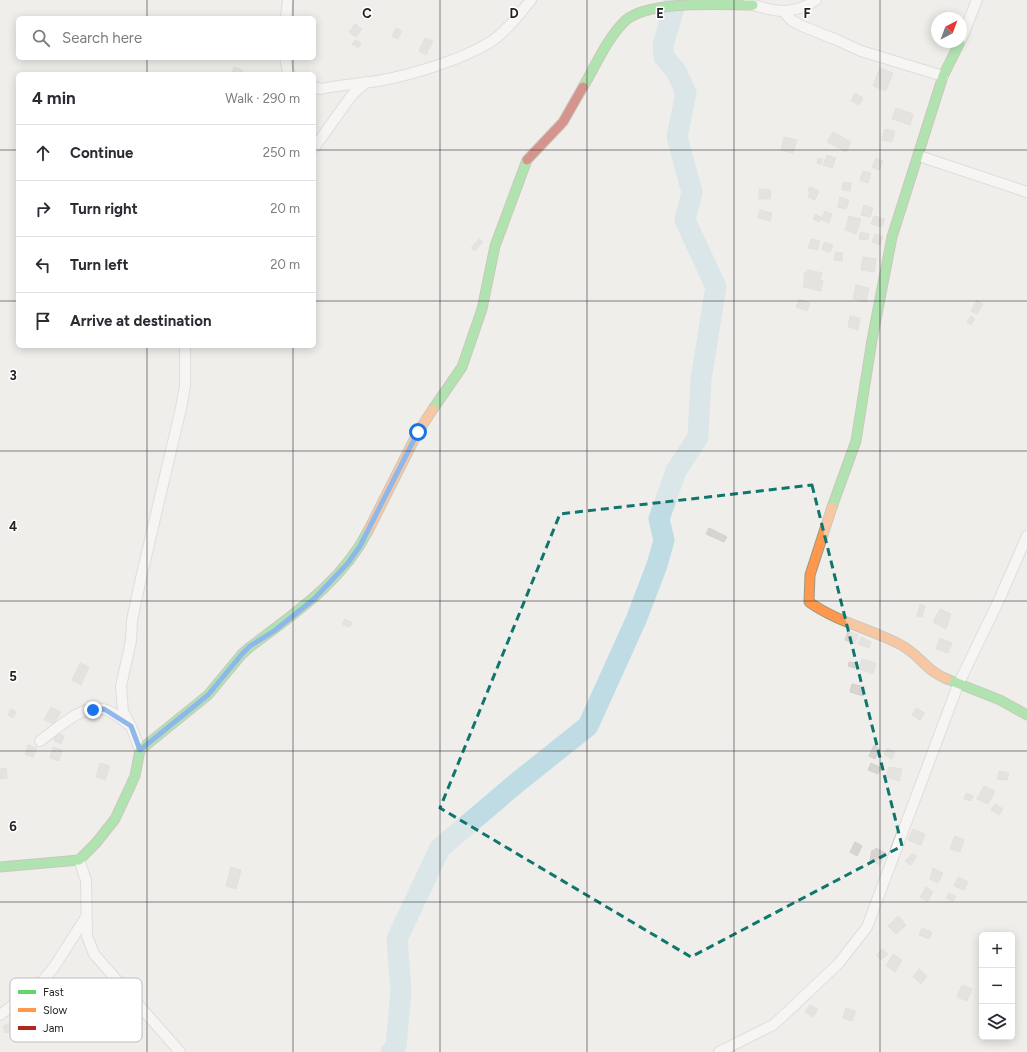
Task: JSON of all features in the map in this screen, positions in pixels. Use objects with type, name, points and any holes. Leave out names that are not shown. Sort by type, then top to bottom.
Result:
[{"type":"street","points":[[286,16],[288,0]]},
{"type":"street","points":[[316,88],[366,82],[406,74],[472,51],[496,38],[516,19],[531,0]]},
{"type":"street","points":[[738,0],[784,12],[810,4],[816,0]]},
{"type":"street","points":[[967,24],[977,0]]},
{"type":"street","points":[[140,750],[208,695],[250,646],[274,631],[314,599],[360,546],[418,432],[462,367],[482,308],[495,246],[525,162],[563,122],[611,39],[626,20],[641,10],[662,5],[753,5]]},
{"type":"street","points":[[784,12],[791,20],[802,26],[861,51],[943,76]]},
{"type":"street","points":[[957,48],[943,76],[919,156],[892,237],[872,340],[856,441],[810,575],[808,591],[809,602],[823,612],[901,645],[934,674],[958,685],[1000,700],[1027,716]]},
{"type":"street","points":[[285,60],[288,72]]},
{"type":"street","points":[[316,145],[352,95],[366,82]]},
{"type":"street","points":[[919,156],[1027,192]]},
{"type":"street","points":[[0,867],[80,860],[115,819],[136,776],[140,750],[131,726],[121,707],[121,686],[131,641],[132,620],[141,578],[181,408],[185,386],[185,348]]},
{"type":"street","points":[[719,1052],[777,1021],[839,963],[867,927],[958,685],[999,600],[1027,536]]},
{"type":"street","points":[[40,741],[77,714],[93,710],[104,709],[131,726]]},
{"type":"street","points":[[80,860],[86,880],[87,936],[94,954],[115,978]]},
{"type":"street","points":[[46,978],[86,916]]},
{"type":"street","points":[[0,1015],[10,1007]]},
{"type":"street","points":[[142,1009],[180,1052]]},
{"type":"highlighted area","points":[[812,485],[902,846],[691,957],[440,808],[560,514]]},
{"type":"building","points":[[355,24],[362,29],[356,37],[349,32]]},
{"type":"building","points":[[396,28],[402,31],[398,39],[392,36]]},
{"type":"building","points":[[425,38],[433,41],[426,55],[419,51]]},
{"type":"building","points":[[355,40],[361,43],[358,48],[352,44]]},
{"type":"building","points":[[234,67],[243,70],[242,72],[233,72]]},
{"type":"building","points":[[880,68],[893,73],[886,91],[873,86]]},
{"type":"building","points":[[855,93],[863,98],[859,105],[851,101]]},
{"type":"building","points":[[896,108],[913,114],[910,125],[892,119]]},
{"type":"building","points":[[885,129],[895,131],[892,142],[882,140]]},
{"type":"building","points":[[833,132],[851,142],[846,152],[827,142]]},
{"type":"building","points":[[784,137],[797,140],[793,153],[781,150]]},
{"type":"building","points":[[827,155],[836,158],[832,168],[823,165]]},
{"type":"building","points":[[818,158],[823,159],[821,164],[817,163]]},
{"type":"building","points":[[876,158],[883,161],[879,170],[872,167]]},
{"type":"building","points":[[863,171],[871,173],[868,183],[860,180]]},
{"type":"building","points":[[843,182],[851,183],[850,191],[842,190]]},
{"type":"building","points":[[810,187],[819,191],[815,200],[808,197]]},
{"type":"building","points":[[759,189],[771,190],[770,199],[759,199]]},
{"type":"building","points":[[840,197],[849,200],[846,209],[838,207]]},
{"type":"building","points":[[864,205],[873,208],[870,217],[861,215]]},
{"type":"building","points":[[760,210],[772,213],[770,221],[758,218]]},
{"type":"building","points":[[825,211],[832,214],[829,223],[821,220]]},
{"type":"building","points":[[815,214],[821,217],[819,222],[813,219]]},
{"type":"building","points":[[849,216],[861,219],[856,234],[845,230]]},
{"type":"building","points":[[874,216],[885,219],[882,227],[871,224]]},
{"type":"building","points":[[860,232],[869,234],[868,240],[859,239]]},
{"type":"building","points":[[875,234],[883,237],[880,245],[872,242]]},
{"type":"building","points":[[479,239],[483,242],[475,251],[471,248]]},
{"type":"building","points":[[811,239],[820,241],[818,250],[808,248]]},
{"type":"building","points":[[824,242],[833,245],[830,252],[822,250]]},
{"type":"building","points":[[835,252],[843,253],[842,261],[834,260]]},
{"type":"building","points":[[863,257],[876,259],[874,272],[861,270]]},
{"type":"building","points":[[808,270],[822,273],[820,280],[823,281],[821,291],[803,287],[805,277],[804,273],[807,273]]},
{"type":"building","points":[[856,285],[869,288],[866,302],[853,299]]},
{"type":"building","points":[[799,299],[810,303],[807,311],[796,307]]},
{"type":"building","points":[[977,300],[983,304],[977,314],[971,311]]},
{"type":"building","points":[[850,316],[860,318],[858,330],[848,327]]},
{"type":"building","points":[[971,316],[975,319],[971,325],[967,322]]},
{"type":"building","points":[[709,528],[727,537],[724,542],[706,534]]},
{"type":"building","points":[[920,604],[925,606],[922,617],[917,616]]},
{"type":"building","points":[[940,609],[951,614],[946,629],[933,622]]},
{"type":"building","points":[[345,619],[352,623],[350,627],[342,624]]},
{"type":"building","points":[[848,631],[858,635],[855,644],[845,640]]},
{"type":"building","points":[[861,637],[871,642],[869,648],[858,644]]},
{"type":"building","points":[[940,638],[952,643],[948,653],[936,649]]},
{"type":"building","points":[[862,659],[876,663],[873,674],[858,669]]},
{"type":"building","points":[[849,662],[856,663],[855,668],[848,666]]},
{"type":"building","points":[[80,663],[89,667],[81,685],[72,680]]},
{"type":"building","points":[[852,684],[865,687],[863,696],[850,692]]},
{"type":"building","points":[[51,707],[61,712],[54,724],[44,720]]},
{"type":"building","points":[[916,708],[925,713],[920,720],[912,715]]},
{"type":"building","points":[[11,709],[16,712],[13,718],[8,715]]},
{"type":"building","points":[[57,733],[64,736],[61,744],[54,741]]},
{"type":"building","points":[[28,745],[37,748],[33,757],[25,754]]},
{"type":"building","points":[[874,745],[880,749],[875,759],[869,756]]},
{"type":"building","points":[[53,747],[62,750],[59,761],[50,758]]},
{"type":"building","points":[[887,748],[895,752],[892,759],[884,755]]},
{"type":"building","points":[[100,763],[110,766],[105,780],[96,777]]},
{"type":"building","points":[[871,763],[881,768],[878,774],[868,770]]},
{"type":"building","points":[[889,767],[902,769],[899,781],[886,777]]},
{"type":"building","points":[[6,768],[7,778],[0,779],[0,769]]},
{"type":"building","points":[[999,771],[1009,773],[1007,780],[997,779]]},
{"type":"building","points":[[984,786],[995,791],[988,804],[977,799]]},
{"type":"building","points":[[966,793],[973,796],[971,801],[964,799]]},
{"type":"building","points":[[995,804],[1003,809],[999,815],[991,810]]},
{"type":"building","points":[[913,829],[925,834],[921,845],[908,840]]},
{"type":"building","points":[[955,836],[964,840],[960,852],[950,849]]},
{"type":"building","points":[[855,842],[862,846],[857,856],[850,852]]},
{"type":"building","points":[[876,848],[885,853],[880,865],[870,860],[872,850],[874,851]]},
{"type":"building","points":[[912,854],[917,856],[911,865],[905,861]]},
{"type":"building","points":[[231,867],[241,870],[236,889],[226,886]]},
{"type":"building","points":[[933,868],[943,873],[938,883],[930,879]]},
{"type":"building","points":[[958,877],[968,882],[964,890],[954,886]]},
{"type":"building","points":[[926,887],[933,892],[927,902],[920,897]]},
{"type":"building","points":[[949,893],[956,896],[953,901],[946,898]]},
{"type":"building","points":[[898,916],[906,925],[896,934],[888,926]]},
{"type":"building","points":[[922,928],[932,932],[929,939],[919,935]]},
{"type":"building","points":[[882,949],[888,954],[881,960],[876,955]]},
{"type":"building","points":[[893,954],[902,960],[895,972],[886,966]]},
{"type":"building","points":[[919,969],[927,976],[921,984],[913,977]]},
{"type":"building","points":[[962,985],[972,989],[967,1001],[957,997]]},
{"type":"building","points":[[810,1005],[818,1009],[813,1017],[805,1012]]},
{"type":"building","points":[[846,1008],[856,1011],[852,1021],[843,1018]]},
{"type":"building","points":[[10,1023],[10,1032],[5,1033],[3,1026]]},
{"type":"waterway","points":[[391,1052],[396,1046],[401,991],[397,939],[440,848],[519,781],[588,726],[636,620],[657,565],[664,540],[659,519],[676,471],[698,437],[701,379],[716,287],[685,220],[692,192],[677,137],[686,93],[676,71],[664,57],[663,45],[675,5],[674,0]]},
{"type":"traffic: fast","points":[[583,87],[613,35],[626,20],[637,14],[651,9],[668,6],[705,4],[753,5]]},
{"type":"traffic: fast","points":[[832,507],[856,441],[872,340],[892,237],[943,76],[957,48]]},
{"type":"traffic: fast","points":[[433,409],[462,367],[482,309],[495,246],[527,160]]},
{"type":"traffic: fast","points":[[0,867],[79,860],[96,843],[115,819],[135,776],[140,750],[208,695],[242,654],[300,609],[331,581],[345,566],[368,531]]},
{"type":"traffic: fast","points":[[947,679],[1000,700],[1027,715]]},
{"type":"traffic: slow","points":[[368,531],[418,432],[433,409]]},
{"type":"traffic: slow","points":[[832,507],[810,575],[809,602],[831,615],[901,645],[913,653],[934,672],[947,679]]},
{"type":"traffic: jam","points":[[527,160],[563,122],[583,87]]},
{"type":"route","points":[[93,710],[104,709],[131,726],[140,750],[208,695],[250,646],[274,631],[314,599],[348,563],[360,546],[418,432]]}]
